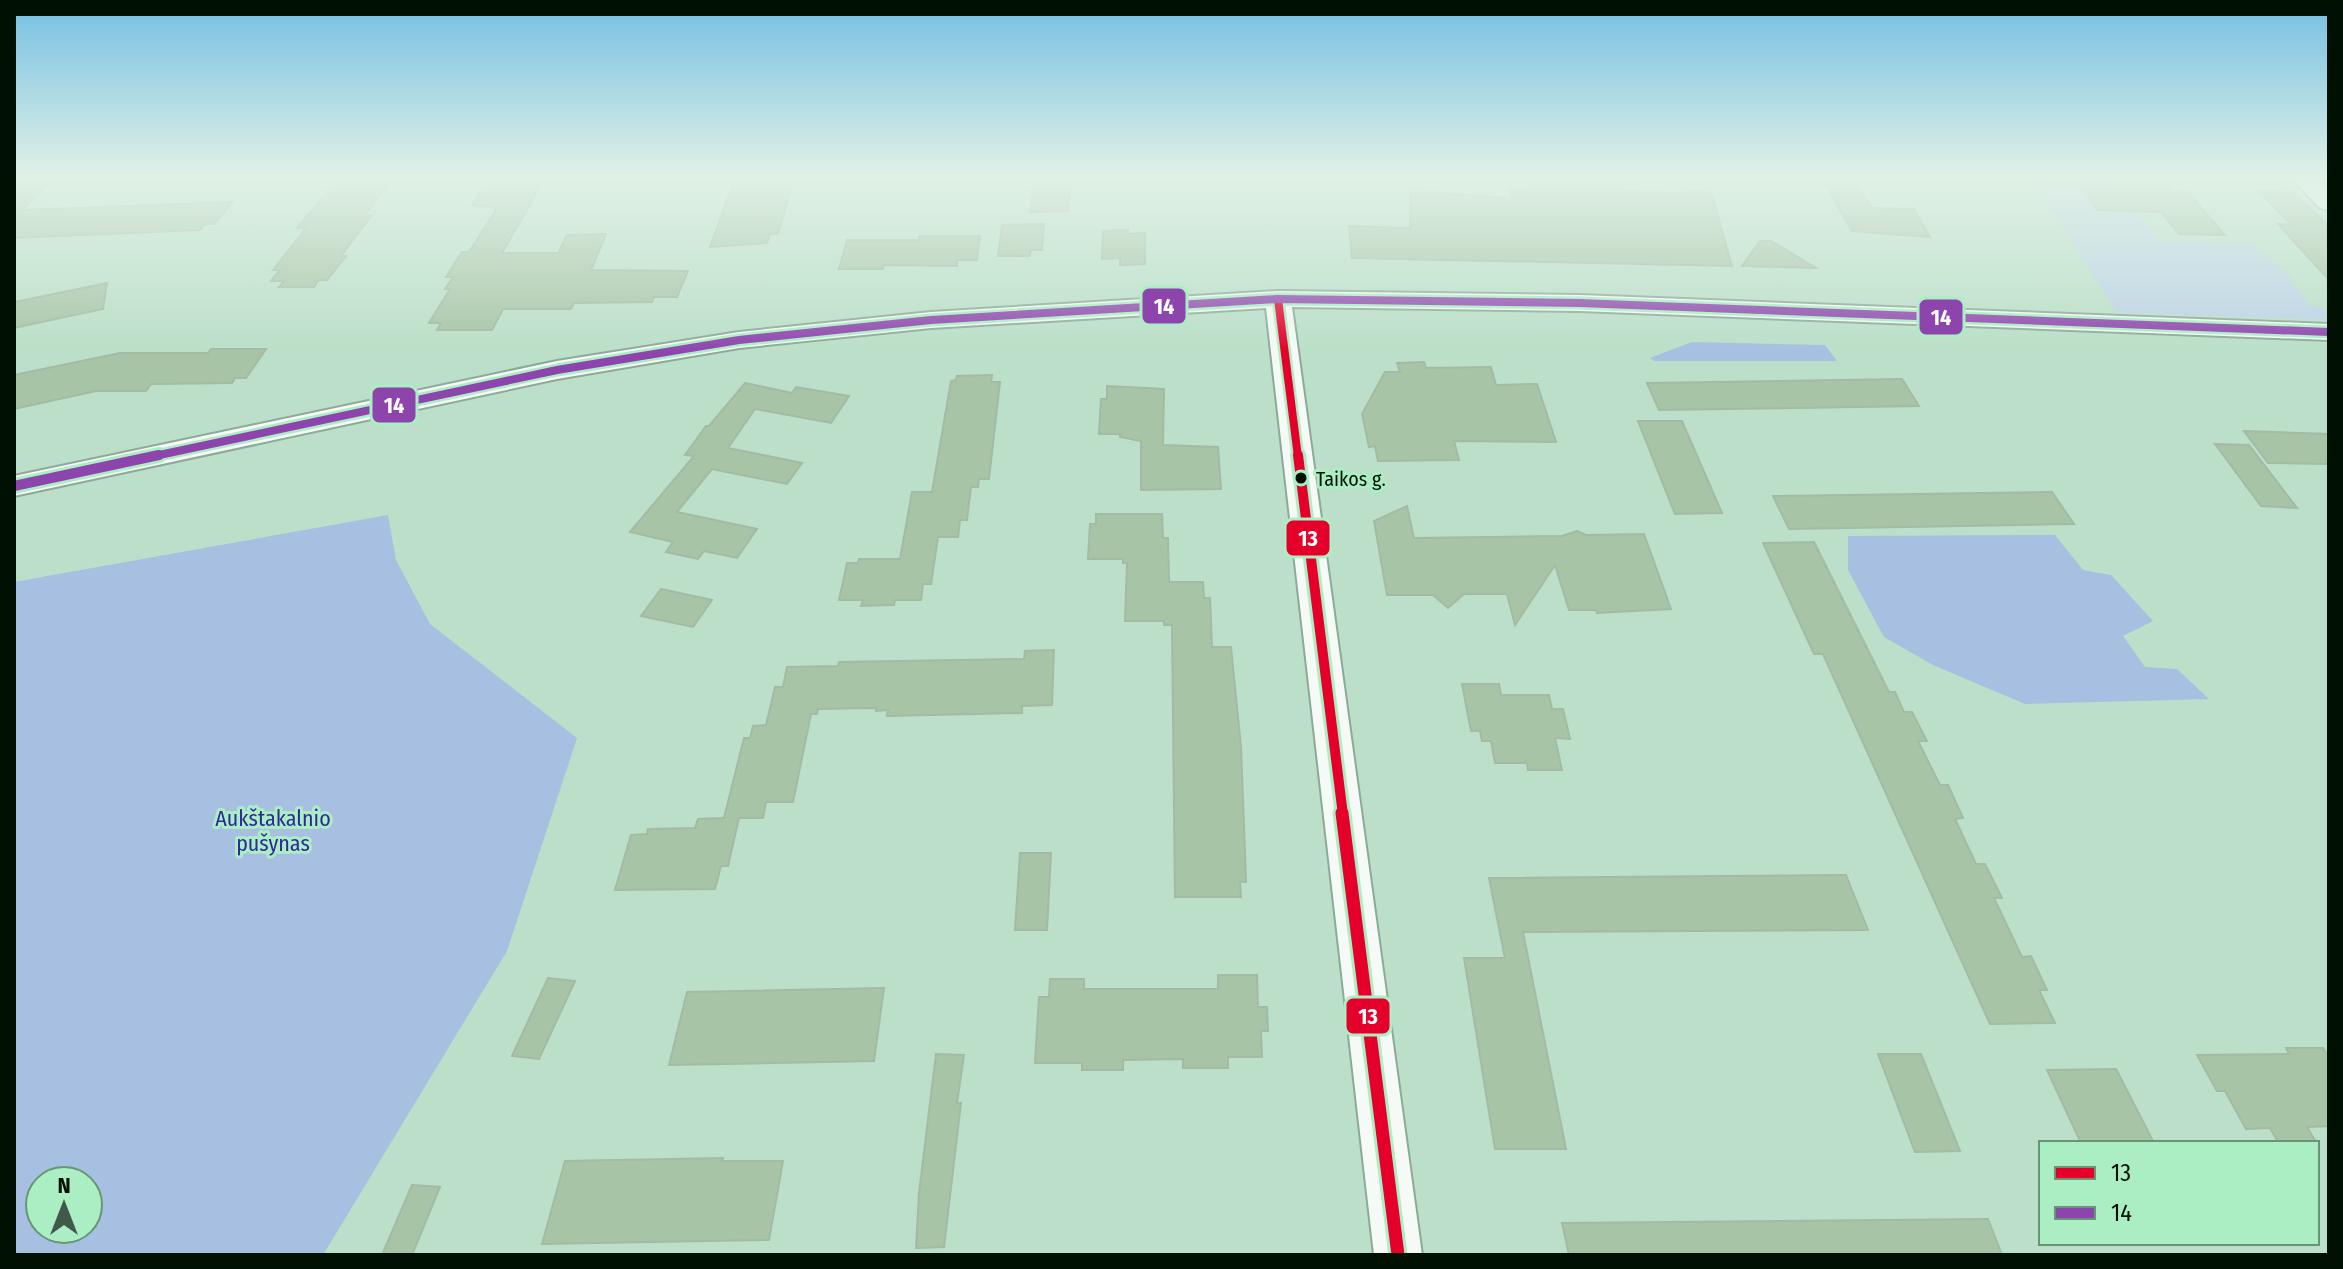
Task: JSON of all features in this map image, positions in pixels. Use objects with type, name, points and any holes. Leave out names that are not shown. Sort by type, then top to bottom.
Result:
[{"type":"street","points":[[14,486],[557,370],[739,340],[946,318],[1278,299],[1580,303],[2329,332]]},
{"type":"street","points":[[1278,299],[1398,1255]]},
{"type":"shaded area","points":[[2067,234],[2155,234],[2160,241],[2254,244],[2291,278],[2293,285],[2312,307],[2329,308],[2329,320],[2116,312]]},
{"type":"green space","points":[[1692,342],[1825,345],[1837,361],[1654,361],[1650,358]]},
{"type":"green space","name":"Aukštakalnio pušynas","points":[[388,515],[396,560],[430,624],[577,738],[507,951],[323,1255],[14,1255],[14,582]]},
{"type":"green space","points":[[2055,535],[2083,570],[2111,575],[2153,621],[2123,636],[2145,667],[2177,669],[2209,699],[2025,704],[1933,665],[1884,637],[1848,570],[1848,536]]},
{"type":"building","points":[[14,234],[102,234],[14,238]]},
{"type":"building","points":[[301,234],[357,234],[341,256],[346,256],[327,280],[318,280],[314,287],[279,287],[284,281],[271,281],[280,270],[273,270]]},
{"type":"building","points":[[480,234],[513,234],[502,253],[558,253],[567,235],[606,234],[591,270],[688,271],[677,297],[654,297],[652,302],[574,303],[571,309],[503,309],[492,330],[437,330],[441,323],[429,323],[450,289],[445,289],[453,277],[446,277],[462,252],[469,252]]},
{"type":"building","points":[[715,234],[770,234],[767,243],[710,247]]},
{"type":"building","points":[[1001,234],[1043,234],[1042,250],[1031,250],[1030,256],[998,256]]},
{"type":"building","points":[[1103,234],[1145,234],[1145,264],[1120,265],[1120,258],[1102,259]]},
{"type":"building","points":[[1350,234],[1723,234],[1732,266],[1352,258]]},
{"type":"building","points":[[1894,234],[1928,234],[1930,237]]},
{"type":"building","points":[[2287,234],[2329,234],[2329,280]]},
{"type":"building","points":[[920,236],[980,236],[977,260],[957,260],[957,266],[884,265],[883,269],[839,269],[847,240],[919,240]]},
{"type":"building","points":[[1760,241],[1771,241],[1816,268],[1742,266]]},
{"type":"building","points":[[107,283],[103,309],[14,328],[14,302]]},
{"type":"building","points":[[211,349],[266,349],[246,378],[235,378],[232,383],[151,384],[146,391],[96,391],[14,409],[14,375],[120,353],[208,353]]},
{"type":"building","points":[[1424,362],[1426,368],[1491,367],[1496,385],[1537,384],[1556,442],[1454,441],[1459,460],[1378,461],[1375,446],[1369,447],[1362,414],[1385,372],[1400,372],[1397,363]]},
{"type":"building","points":[[992,375],[991,382],[1000,382],[989,479],[979,479],[978,487],[971,487],[967,520],[960,520],[958,537],[938,537],[931,584],[923,584],[921,600],[895,600],[894,605],[861,606],[863,600],[839,600],[847,563],[858,563],[859,559],[900,559],[912,492],[932,492],[951,381],[956,380],[957,376]]},
{"type":"building","points":[[1902,379],[1919,406],[1659,410],[1647,383]]},
{"type":"building","points":[[745,383],[792,393],[796,387],[849,396],[831,423],[755,409],[728,448],[802,463],[787,484],[712,469],[677,512],[757,529],[737,558],[704,551],[698,559],[666,552],[673,542],[630,532],[694,456],[685,455],[706,426]]},
{"type":"building","points":[[1107,386],[1164,389],[1163,445],[1218,447],[1221,489],[1141,490],[1141,441],[1120,437],[1120,434],[1099,434],[1101,399],[1107,399]]},
{"type":"building","points":[[1638,421],[1682,421],[1722,513],[1675,514]]},
{"type":"building","points":[[2244,431],[2329,434],[2329,464],[2268,463]]},
{"type":"building","points":[[2215,444],[2249,445],[2297,508],[2261,506]]},
{"type":"building","points":[[2052,492],[2074,524],[1789,529],[1773,496]]},
{"type":"building","points":[[1407,506],[1414,538],[1562,536],[1577,531],[1586,535],[1644,534],[1671,609],[1597,613],[1596,610],[1569,610],[1555,565],[1515,625],[1507,594],[1464,594],[1448,608],[1433,595],[1387,595],[1374,521]]},
{"type":"building","points":[[1096,514],[1162,514],[1163,538],[1168,538],[1169,582],[1203,582],[1204,598],[1210,598],[1212,647],[1231,647],[1241,747],[1246,882],[1240,882],[1241,897],[1175,897],[1172,625],[1164,625],[1164,621],[1125,621],[1127,563],[1123,563],[1123,559],[1088,559],[1090,524],[1096,524]]},
{"type":"building","points":[[1814,542],[1889,692],[1895,692],[1904,712],[1912,712],[1927,741],[1918,741],[1940,785],[1948,785],[1963,818],[1955,819],[1976,864],[1985,864],[2002,898],[1994,898],[2022,957],[2031,956],[2047,990],[2039,990],[2055,1023],[1990,1024],[1823,654],[1814,654],[1763,543]]},
{"type":"building","points":[[661,589],[712,600],[693,627],[641,616]]},
{"type":"building","points":[[1054,650],[1052,705],[1022,706],[1022,713],[887,716],[888,710],[876,711],[876,708],[818,709],[817,714],[811,714],[793,802],[766,802],[763,818],[739,818],[728,866],[721,866],[715,889],[615,890],[631,835],[647,834],[648,829],[695,828],[698,819],[724,818],[744,738],[750,738],[753,726],[766,725],[775,687],[783,687],[787,667],[838,666],[839,662],[1024,659],[1025,651]]},
{"type":"building","points":[[1462,684],[1499,684],[1501,695],[1549,695],[1552,709],[1563,709],[1570,739],[1555,738],[1562,770],[1528,770],[1527,763],[1495,763],[1491,741],[1482,741],[1480,731],[1471,731]]},
{"type":"building","points":[[1020,853],[1051,853],[1047,930],[1015,930]]},
{"type":"building","points":[[1846,875],[1868,930],[1523,932],[1566,1149],[1495,1149],[1464,958],[1505,958],[1489,878]]},
{"type":"building","points":[[1218,975],[1257,975],[1258,1007],[1267,1007],[1268,1031],[1261,1031],[1262,1057],[1228,1057],[1228,1068],[1183,1068],[1183,1059],[1123,1060],[1123,1070],[1082,1070],[1082,1063],[1035,1063],[1039,997],[1049,997],[1050,979],[1084,979],[1084,989],[1218,989]]},
{"type":"building","points":[[548,978],[575,981],[539,1059],[512,1056]]},
{"type":"building","points":[[884,988],[874,1061],[669,1065],[687,992]]},
{"type":"building","points":[[2286,1048],[2323,1048],[2329,1057],[2329,1126],[2307,1127],[2315,1141],[2277,1141],[2270,1128],[2246,1129],[2225,1091],[2217,1091],[2197,1055],[2289,1054]]},
{"type":"building","points":[[936,1054],[964,1055],[957,1103],[961,1103],[944,1247],[916,1248],[919,1193]]},
{"type":"building","points":[[1878,1054],[1921,1054],[1960,1151],[1915,1152]]},
{"type":"building","points":[[2116,1069],[2153,1141],[2080,1141],[2047,1070]]},
{"type":"building","points":[[723,1158],[722,1161],[783,1161],[769,1240],[542,1244],[565,1161]]},
{"type":"building","points":[[412,1185],[440,1187],[412,1255],[382,1255]]},
{"type":"building","points":[[1988,1219],[2002,1255],[1569,1255],[1562,1223]]},
{"type":"transit line","name":"13","points":[[1278,299],[1398,1255]]},
{"type":"transit line","name":"14","points":[[14,486],[557,370],[739,340],[931,320],[1278,299],[1580,303],[2329,332]]},
{"type":"place","name":"Taikos g.","points":[[1301,478]]}]
